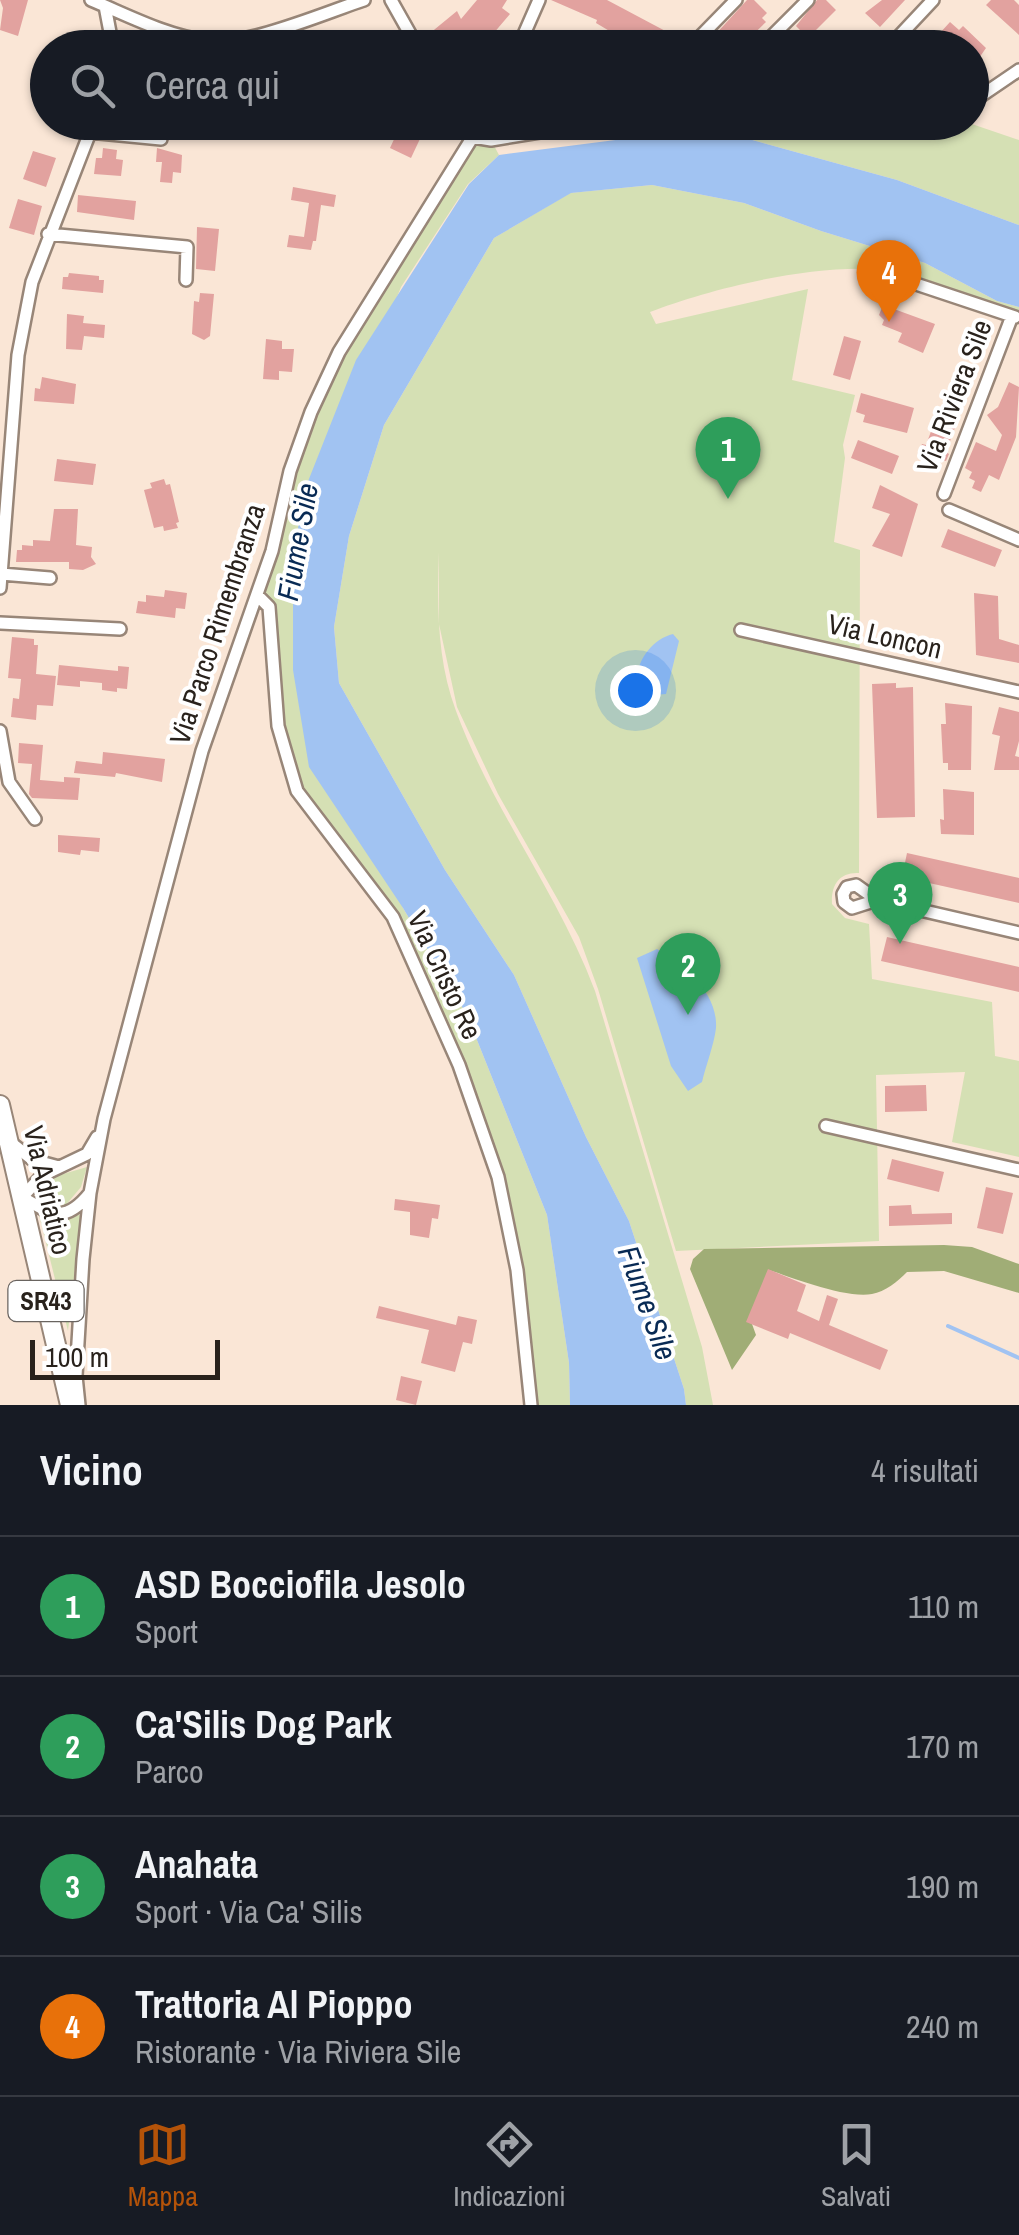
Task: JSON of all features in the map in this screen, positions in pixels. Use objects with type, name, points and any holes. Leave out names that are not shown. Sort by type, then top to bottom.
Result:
[{"type":"main road","name":"Via Adriatico","points":[[0,1105],[70,1405]]},
{"type":"street","points":[[91,0],[176,30]]},
{"type":"street","points":[[269,30],[364,0]]},
{"type":"street","points":[[391,0],[408,30]]},
{"type":"street","points":[[526,30],[540,0]]},
{"type":"street","points":[[707,30],[736,0]]},
{"type":"street","points":[[778,30],[808,0]]},
{"type":"street","points":[[905,30],[933,0]]},
{"type":"street","points":[[105,6],[110,30]]},
{"type":"street","points":[[989,90],[1019,70]]},
{"type":"street","points":[[0,588],[18,355],[32,282],[86,140]]},
{"type":"street","name":"Via Parco Rimembranza","points":[[79,1405],[76,1376],[90,1193],[104,1119],[202,752],[272,552],[290,471],[314,405],[339,352],[471,140]]},
{"type":"street","points":[[48,234],[186,247],[186,280]]},
{"type":"street","name":"Via Riviera Sile","points":[[882,292],[892,276],[1015,317],[944,494]]},
{"type":"street","points":[[949,510],[1019,540]]},
{"type":"street","points":[[1,574],[50,578]]},
{"type":"street","name":"Via Cristo Re","points":[[257,595],[269,607],[278,726],[297,791],[392,917],[460,1065],[498,1176],[518,1270],[531,1405]]},
{"type":"street","points":[[0,623],[120,630]]},
{"type":"street","name":"Via Loncon","points":[[741,630],[1019,692]]},
{"type":"street","points":[[0,731],[9,782],[36,819]]},
{"type":"street","points":[[877,900],[1019,933]]},
{"type":"street","name":"Via Parco Rimembranza","points":[[22,1197],[36,1180],[86,1154],[104,1119]]},
{"type":"street","points":[[826,1126],[1019,1170]]},
{"type":"street","points":[[8,1140],[33,1160],[59,1166]]},
{"type":"street","points":[[22,1197],[61,1214],[76,1208],[90,1193]]},
{"type":"green space","points":[[989,130],[1019,140],[1019,225],[897,180],[752,140],[989,140]]},
{"type":"green space","points":[[471,140],[491,140],[499,155],[468,184],[401,287],[293,556],[403,908],[467,1015],[547,1215],[569,1363],[570,1405],[531,1405],[498,1176],[459,1065],[393,917],[297,791],[278,726],[271,620],[257,595],[290,471],[339,352]]},
{"type":"green space","points":[[652,185],[744,203],[925,263],[997,301],[1019,307],[1019,314],[917,276],[855,269],[745,283],[650,312],[656,324],[808,289],[792,380],[855,395],[843,445],[845,458],[834,542],[860,550],[859,873],[838,881],[832,904],[845,918],[869,924],[872,979],[992,1002],[995,1056],[1019,1061],[1019,1157],[952,1142],[965,1072],[876,1075],[879,1241],[676,1251],[579,937],[498,794],[457,707],[439,625],[450,692],[471,747],[563,920],[595,991],[702,1347],[713,1405],[686,1405],[629,1221],[586,1137],[514,975],[445,870],[339,683],[334,627],[349,536],[384,425],[494,238],[570,193]]},
{"type":"green space","points":[[87,1167],[81,1187],[65,1206],[54,1207],[34,1197],[46,1179]]},
{"type":"green space","points":[[81,1214],[68,1331],[39,1215],[63,1221]]},
{"type":"green space","points":[[972,1247],[1019,1264],[1019,1293],[944,1271],[907,1272],[882,1291],[861,1295],[820,1287],[769,1270],[752,1324],[756,1335],[732,1370],[690,1269],[693,1259],[704,1249]]},
{"type":"water","name":"Fiume Sile","points":[[616,140],[752,140],[897,180],[1019,225],[1019,307],[997,301],[925,263],[744,203],[652,185],[571,193],[494,238],[384,425],[349,536],[334,627],[339,683],[445,870],[514,975],[586,1137],[629,1221],[686,1405],[570,1405],[569,1363],[547,1215],[467,1015],[403,908],[309,767],[293,670],[293,556],[305,489],[356,360],[469,184],[499,155]]},
{"type":"water","points":[[673,634],[679,641],[666,694],[654,695],[638,684],[639,668],[652,646]]},
{"type":"water","points":[[657,949],[697,981],[715,1015],[715,1035],[702,1082],[688,1091],[671,1066],[637,958]]},
{"type":"building","points":[[0,0],[28,0],[18,36],[0,30]]},
{"type":"building","points":[[477,0],[507,0],[502,8],[510,14],[496,30],[434,30],[457,11],[461,19]]},
{"type":"building","points":[[551,0],[607,0],[663,30],[608,30],[597,20]]},
{"type":"building","points":[[747,0],[754,0],[767,13],[762,18],[766,22],[758,30],[720,30]]},
{"type":"building","points":[[817,0],[826,0],[836,10],[816,30],[800,30],[796,26]]},
{"type":"building","points":[[882,0],[905,0],[880,27],[865,13]]},
{"type":"building","points":[[991,0],[1014,0],[1019,5],[1019,35],[986,5]]},
{"type":"building","points":[[950,22],[959,30],[943,30]]},
{"type":"building","points":[[394,140],[419,140],[411,158],[390,148]]},
{"type":"building","points":[[103,148],[117,150],[116,159],[123,160],[121,176],[94,174],[96,158],[102,158]]},
{"type":"building","points":[[157,148],[182,155],[181,173],[173,172],[172,183],[160,182],[162,162],[156,162]]},
{"type":"building","points":[[33,151],[56,158],[46,187],[23,179]]},
{"type":"building","points":[[293,187],[336,195],[334,207],[321,205],[311,250],[287,247],[289,235],[304,237],[309,203],[291,200]]},
{"type":"building","points":[[78,195],[136,201],[134,220],[77,212]]},
{"type":"building","points":[[18,199],[42,206],[34,235],[9,228]]},
{"type":"building","points":[[197,227],[219,229],[215,271],[196,269]]},
{"type":"building","points":[[69,273],[99,276],[99,280],[104,280],[103,293],[62,289],[63,277]]},
{"type":"building","points":[[200,293],[214,294],[210,336],[204,340],[192,334],[194,301],[199,302]]},
{"type":"building","points":[[883,305],[935,324],[923,353],[898,342],[902,333],[882,325],[884,320],[879,315]]},
{"type":"building","points":[[67,314],[84,316],[83,323],[105,325],[104,338],[84,336],[82,350],[66,349]]},
{"type":"building","points":[[844,336],[861,341],[850,380],[833,375]]},
{"type":"building","points":[[266,339],[282,341],[282,349],[294,349],[292,372],[279,371],[279,380],[263,379]]},
{"type":"building","points":[[42,377],[76,384],[74,404],[34,401],[35,388],[40,389]]},
{"type":"building","points":[[1009,382],[1019,387],[1016,437],[999,480],[989,475],[981,492],[972,488],[972,472],[965,468],[976,442],[996,451],[1002,435],[987,415],[998,407]]},
{"type":"building","points":[[861,393],[914,408],[907,433],[863,422],[865,415],[856,412]]},
{"type":"building","points":[[937,415],[957,422],[946,461],[918,453],[922,444],[926,445]]},
{"type":"building","points":[[858,440],[899,456],[892,474],[851,458]]},
{"type":"building","points":[[57,459],[96,464],[93,485],[54,481]]},
{"type":"building","points":[[164,479],[166,485],[170,484],[179,522],[178,528],[164,531],[163,526],[154,528],[144,490],[152,488],[150,483]]},
{"type":"building","points":[[880,485],[918,504],[902,557],[872,546],[890,514],[872,508]]},
{"type":"building","points":[[54,509],[78,509],[76,545],[92,547],[91,557],[96,564],[83,570],[69,569],[69,562],[16,562],[17,550],[22,550],[22,545],[33,546],[33,540],[50,541]]},
{"type":"building","points":[[948,529],[1002,550],[995,567],[941,547]]},
{"type":"building","points":[[165,590],[187,593],[185,609],[176,608],[175,618],[136,613],[138,601],[146,602],[146,595],[164,597]]},
{"type":"building","points":[[974,593],[998,596],[999,639],[1019,645],[1019,663],[976,655]]},
{"type":"building","points":[[12,637],[34,639],[34,645],[38,645],[36,674],[56,676],[53,706],[37,705],[36,720],[11,717],[13,698],[19,699],[21,679],[8,678]]},
{"type":"building","points":[[59,665],[118,671],[118,666],[129,667],[127,689],[102,690],[102,683],[80,681],[80,687],[57,685]]},
{"type":"building","points":[[896,683],[896,688],[913,687],[915,817],[877,818],[872,684]]},
{"type":"building","points":[[945,703],[972,706],[971,770],[948,770],[948,763],[943,763],[941,724],[946,724]]},
{"type":"building","points":[[999,707],[1019,712],[1015,756],[1019,757],[1019,770],[994,770],[1000,736],[992,734]]},
{"type":"building","points":[[19,743],[43,745],[40,780],[64,782],[64,777],[80,778],[78,800],[32,798],[32,764],[18,763]]},
{"type":"building","points":[[103,752],[165,759],[162,782],[116,773],[115,777],[74,773],[76,761],[102,764]]},
{"type":"building","points":[[943,789],[974,792],[974,835],[941,834]]},
{"type":"building","points":[[58,835],[100,838],[99,852],[58,852]]},
{"type":"building","points":[[907,853],[1019,878],[1019,903],[902,877]]},
{"type":"building","points":[[887,937],[1019,967],[1019,992],[881,961]]},
{"type":"building","points":[[926,1085],[927,1111],[885,1112],[885,1086]]},
{"type":"building","points":[[892,1159],[944,1172],[939,1192],[887,1179]]},
{"type":"building","points":[[986,1187],[1013,1193],[1003,1234],[977,1228]]},
{"type":"building","points":[[395,1199],[440,1205],[438,1219],[432,1218],[429,1238],[410,1235],[410,1212],[394,1210]]},
{"type":"building","points":[[911,1205],[912,1214],[952,1213],[952,1224],[889,1226],[889,1206]]},
{"type":"building","points":[[768,1269],[806,1285],[797,1311],[819,1321],[827,1295],[838,1299],[829,1325],[888,1350],[880,1370],[790,1333],[788,1339],[746,1322]]},
{"type":"building","points":[[379,1306],[456,1325],[458,1316],[477,1320],[472,1344],[463,1342],[455,1372],[421,1363],[429,1330],[376,1318]]},
{"type":"building","points":[[401,1376],[422,1381],[416,1405],[396,1400]]},
{"type":"waterway","points":[[948,1326],[1019,1358]]},
{"type":"place","name":"Trattoria Al Pioppo","points":[[889,322]]},
{"type":"place","name":"ASD Bocciofila Jesolo","points":[[728,499]]},
{"type":"place","name":"Anahata","points":[[900,944]]},
{"type":"place","name":"Ca'Silis Dog Park","points":[[688,1015]]}]
